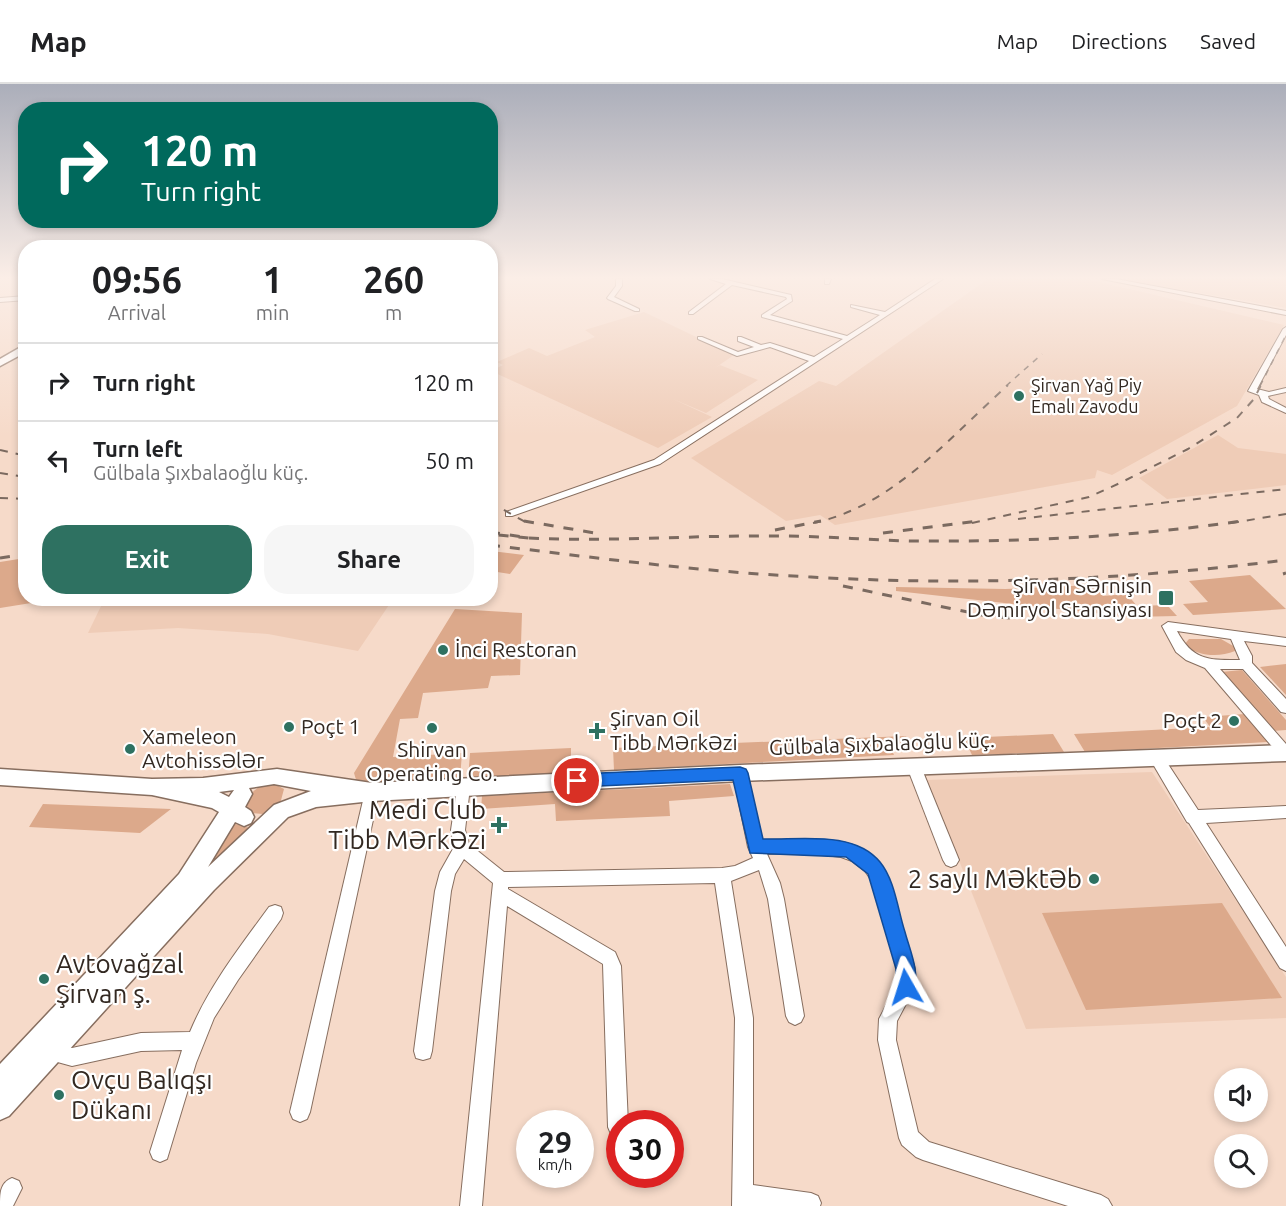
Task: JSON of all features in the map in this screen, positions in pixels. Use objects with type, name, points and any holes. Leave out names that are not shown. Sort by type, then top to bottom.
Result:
[{"type":"main road","points":[[0,363],[18,352]]},
{"type":"main road","name":"Gülbala Şıxbalaoğlu küç.","points":[[372,792],[740,773],[1286,753]]},
{"type":"main road","points":[[0,777],[152,787],[203,786],[274,777],[372,792]]},
{"type":"main road","points":[[0,1083],[173,899],[200,866],[254,783],[274,777],[289,782],[292,793],[281,812],[206,883],[49,1050],[0,1107]]},
{"type":"main road","points":[[152,787],[198,795],[240,807],[257,821],[315,798],[372,792]]},
{"type":"street","points":[[822,331],[848,338]]},
{"type":"street","points":[[508,514],[657,462],[859,331]]},
{"type":"street","points":[[1285,331],[1252,391],[1263,394],[1286,390]]},
{"type":"street","points":[[700,338],[737,354],[759,347],[776,346],[814,360]]},
{"type":"street","points":[[741,339],[759,347]]},
{"type":"street","points":[[1263,394],[1265,400],[1286,411]]},
{"type":"street","points":[[1286,642],[1168,626],[1180,649],[1190,657],[1209,666],[1286,753]]},
{"type":"street","points":[[1235,634],[1246,656],[1246,664],[1286,708]]},
{"type":"street","points":[[1209,666],[1246,664]]},
{"type":"street","points":[[1157,759],[1286,962]]},
{"type":"street","points":[[914,767],[951,860]]},
{"type":"street","points":[[740,773],[759,854],[776,899],[795,1016]]},
{"type":"street","points":[[463,787],[458,830],[462,848],[500,887],[609,958],[612,966],[617,1110]]},
{"type":"street","points":[[300,1112],[372,792]]},
{"type":"street","points":[[1192,817],[1286,812]]},
{"type":"street","points":[[423,1051],[443,891],[448,872],[462,848]]},
{"type":"street","points":[[500,887],[722,875],[736,873],[759,854],[849,849],[874,868],[881,881],[906,969],[906,987],[888,1019],[887,1040],[909,1138],[923,1150],[1101,1206]]},
{"type":"street","points":[[722,875],[744,1018],[742,1200],[811,1203]]},
{"type":"street","points":[[471,1206],[500,887]]},
{"type":"street","points":[[160,1152],[195,1041],[225,983],[275,913]]},
{"type":"street","points":[[49,1050],[72,1057],[141,1042],[195,1041]]},
{"type":"street","points":[[1,1206],[12,1188]]},
{"type":"shaded area","points":[[587,331],[685,331],[734,355],[715,368],[720,365],[758,380],[706,413],[673,399],[712,417],[658,448],[498,374],[498,368],[503,365],[498,362],[529,348],[547,356],[595,337]]},
{"type":"shaded area","name":"Şirvan Yağ Piy Emalı Zavodu","points":[[914,331],[1280,331],[1237,406],[1112,475],[1097,470],[1095,478],[835,525],[820,515],[786,521],[691,458],[819,381],[836,386]]},
{"type":"shaded area","points":[[1218,435],[1238,448],[1286,454],[1286,485],[1167,499],[1139,478]]},
{"type":"shaded area","points":[[498,552],[524,555],[510,574],[498,572]]},
{"type":"shaded area","points":[[18,559],[18,605],[0,608],[0,562]]},
{"type":"shaded area","points":[[1250,575],[1286,609],[1193,615],[1183,604],[1208,602],[1189,581]]},
{"type":"shaded area","points":[[1094,585],[1103,596],[1127,594],[1137,606],[1167,605],[1177,616],[1130,617],[896,591],[896,587],[1005,589]]},
{"type":"shaded area","points":[[101,606],[388,606],[358,651],[268,634],[178,628],[88,633]]},
{"type":"shaded area","points":[[455,609],[522,613],[520,675],[491,676],[488,688],[423,693],[418,718],[400,719],[393,757],[462,753],[460,779],[379,785],[357,783],[354,773]]},
{"type":"shaded area","points":[[1189,639],[1221,639],[1235,647],[1235,651],[1222,655],[1202,654],[1184,645]]},
{"type":"shaded area","points":[[1286,664],[1286,695],[1260,667]]},
{"type":"shaded area","points":[[1242,670],[1286,720],[1286,730],[1273,731],[1221,672]]},
{"type":"shaded area","points":[[1245,714],[1268,742],[1085,752],[1074,734],[1210,727],[1203,717]]},
{"type":"shaded area","points":[[1053,734],[1064,752],[972,755],[964,738]]},
{"type":"shaded area","points":[[906,736],[910,746],[891,748],[894,755],[614,770],[613,748]]},
{"type":"shaded area","points":[[571,748],[571,772],[468,779],[470,753]]},
{"type":"shaded area","name":"2 saylı Məktəb","points":[[1152,772],[1286,977],[1286,1018],[1026,1029],[927,780]]},
{"type":"shaded area","points":[[271,782],[284,789],[280,804],[263,814],[251,813],[246,805],[250,796],[258,788]]},
{"type":"shaded area","points":[[730,784],[734,796],[669,801],[670,816],[556,821],[555,804],[481,809],[482,796]]},
{"type":"shaded area","points":[[43,804],[171,809],[140,833],[29,827]]},
{"type":"shaded area","points":[[232,823],[253,829],[193,888]]},
{"type":"shaded area","points":[[1222,903],[1282,998],[1086,1010],[1042,913]]},
{"type":"railway","points":[[1260,386],[1286,335]]},
{"type":"railway","points":[[1006,386],[1042,354]]},
{"type":"railway","points":[[818,522],[842,515],[894,486],[942,447],[1008,385]]},
{"type":"railway","points":[[972,523],[1089,497],[1120,483],[1188,449],[1237,418],[1254,399],[1261,385]]},
{"type":"railway","points":[[0,450],[18,454]]},
{"type":"railway","points":[[0,473],[18,476]]},
{"type":"railway","points":[[1018,519],[1286,489]]},
{"type":"railway","points":[[0,498],[18,499]]},
{"type":"railway","points":[[498,507],[527,523]]},
{"type":"railway","points":[[1231,523],[1286,514]]},
{"type":"railway","points":[[524,521],[595,533]]},
{"type":"railway","points":[[883,533],[979,521]]},
{"type":"railway","points":[[529,538],[779,536],[911,541],[994,541],[1118,535],[1242,521]]},
{"type":"railway","points":[[775,530],[818,522]]},
{"type":"railway","points":[[813,523],[818,522]]},
{"type":"railway","points":[[498,533],[529,538]]},
{"type":"railway","points":[[498,535],[529,538]]},
{"type":"railway","points":[[498,546],[730,572],[871,580],[990,581],[1108,577],[1286,560]]},
{"type":"railway","points":[[0,558],[18,555]]},
{"type":"railway","points":[[843,586],[982,615],[1019,619]]},
{"type":"place","name":"Şirvan Yağ Piy Emalı Zavodu","points":[[1019,396]]},
{"type":"place","name":"Şirvan Sərnişin Dəmiryol Stansiyası","points":[[1166,598]]},
{"type":"place","name":"İnci Restoran","points":[[443,650]]},
{"type":"place","name":"Poçt 2","points":[[1234,721]]},
{"type":"place","name":"Poçt 1","points":[[289,727]]},
{"type":"place","name":"Shirvan Operating Co.","points":[[432,728]]},
{"type":"place","name":"Şirvan Oil Tibb Mərkəzi","points":[[597,731]]},
{"type":"place","name":"Xameleon Avtohissələr","points":[[130,749]]},
{"type":"place","name":"Medi Club Tibb Mərkəzi","points":[[499,825]]},
{"type":"place","name":"2 saylı Məktəb","points":[[1094,879]]},
{"type":"place","name":"Avtovağzal Şirvan ş.","points":[[44,979]]},
{"type":"place","name":"Ovçu Balıqşı Dükanı","points":[[59,1095]]},
{"type":"route","points":[[577,781],[740,773],[756,847],[849,849],[874,868],[881,881],[906,969],[906,987]]}]
